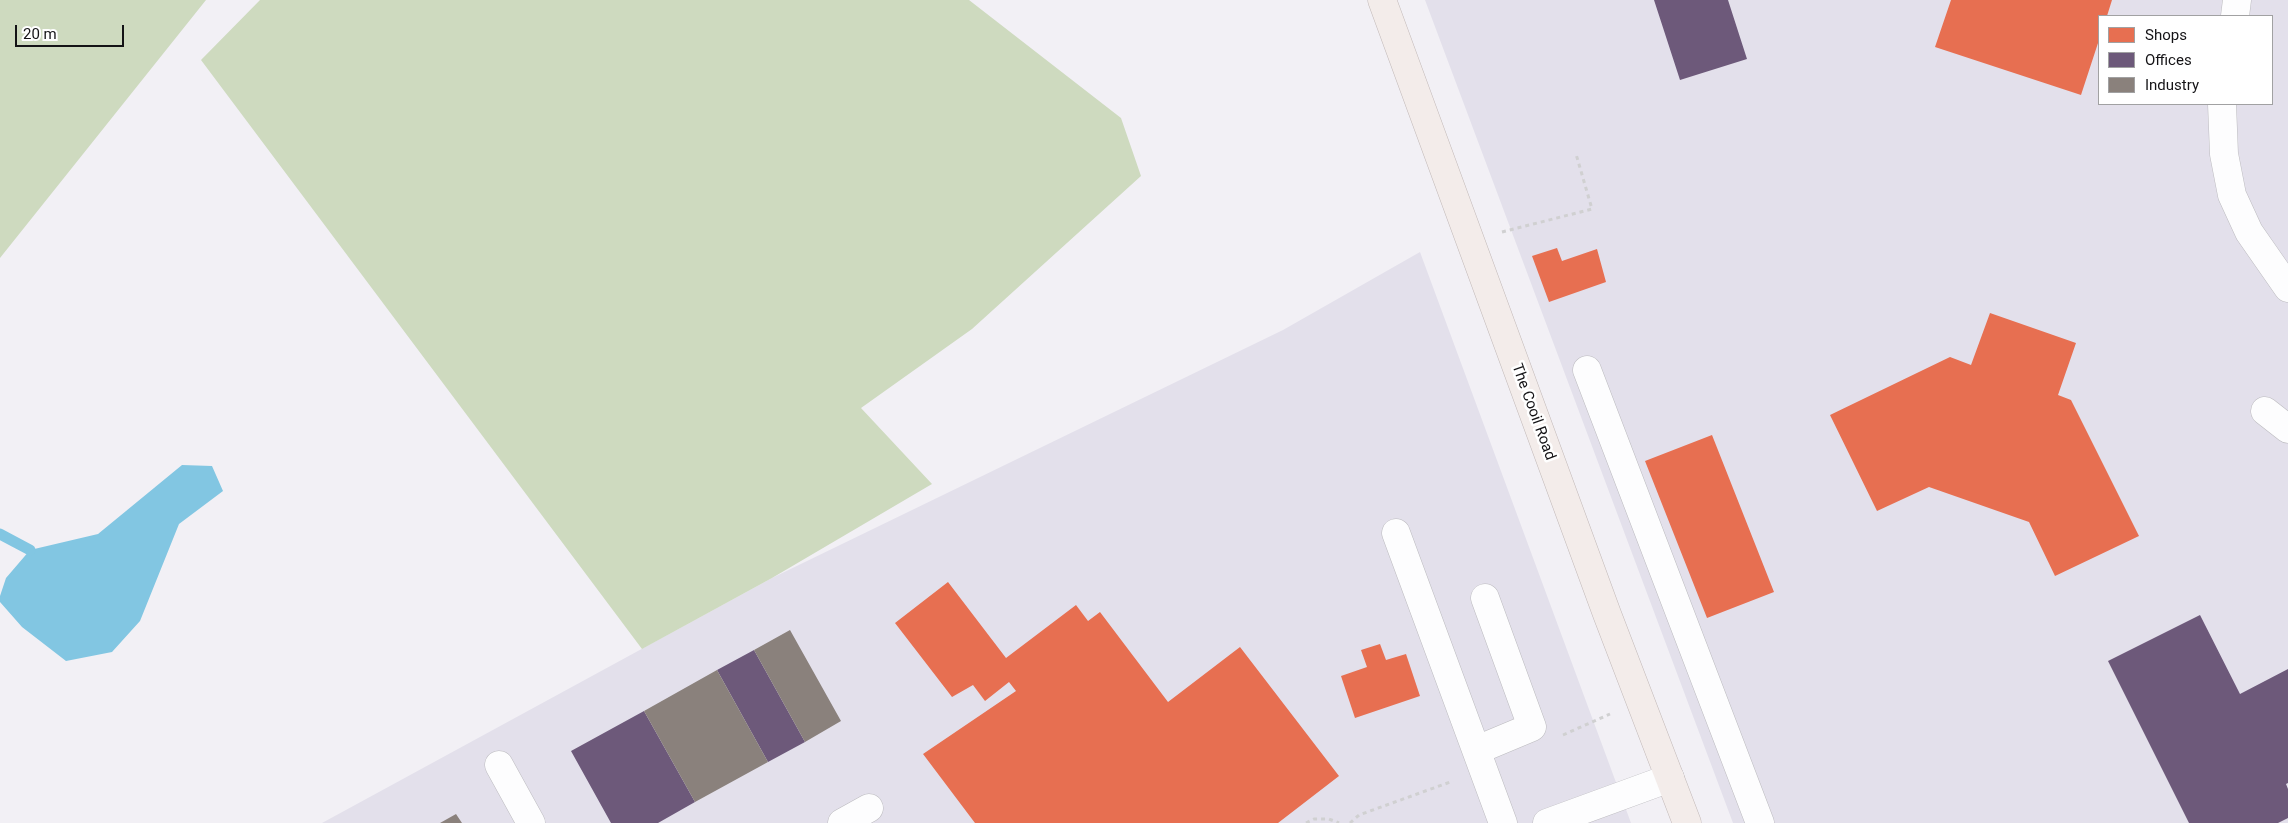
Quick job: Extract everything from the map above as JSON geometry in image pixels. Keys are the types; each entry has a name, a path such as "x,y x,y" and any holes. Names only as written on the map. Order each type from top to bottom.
{"highway":[{"name":"The Cooil Road","path":"1382,0 1603,605 1687,823"}],"street":[{"path":"2235,15 2237,0"},
{"path":"2222,105 2224,154 2232,195 2249,232 2288,288"},
{"path":"1587,370 1760,823"},
{"path":"2265,411 2288,429"},
{"path":"1396,533 1503,823"},
{"path":"1477,750 1532,727 1484,598"},
{"path":"499,765 531,823"},
{"path":"1547,823 1670,778"},
{"path":"842,823 869,808"}],"path":[{"path":"1470,240 1592,209 1576,154"},
{"path":"1306,823 1314,819 1329,819 1339,823"}],"shaded area":[{"path":"1425,0 2288,0 2288,823 1733,823"},
{"path":"1420,252 1631,823 322,823 772,578 1283,330"}],"green space":[{"path":"0,0 206,0 0,258"},
{"path":"260,0 969,0 1121,118 1141,176 972,329 861,408 932,484 772,578 642,649 201,60"}],"water":[{"path":"182,465 212,466 223,491 179,524 140,621 112,652 66,661 22,627 0,602 6,578 30,550 98,534"}],"building: Shops":[{"path":"1951,0 2112,0 2107,15 2098,15 2098,43 2081,95 1935,47"},
{"path":"1557,248 1562,261 1597,249 1606,282 1549,302 1532,256"},
{"path":"1990,313 2076,343 2058,395 2071,400 2139,536 2055,576 2029,522 1929,487 1877,511 1830,415 1950,357 1971,365"},
{"path":"1712,435 1774,592 1707,618 1645,461"},
{"path":"948,582 1006,658 1076,605 1088,621 1100,612 1168,702 1240,647 1339,776 1278,823 975,823 923,754 1016,691 1009,682 985,701 973,685 952,697 895,623"},
{"path":"1380,644 1386,660 1406,654 1420,696 1355,718 1341,676 1367,667 1361,650"}],"building: Offices":[{"path":"1654,0 1728,0 1747,59 1680,80"},
{"path":"2200,615 2240,694 2288,669 2288,783 2286,784 2288,789 2288,818 2278,823 2189,823 2108,661"},
{"path":"754,650 805,742 768,762 717,670"},
{"path":"644,711 695,802 658,823 611,823 571,751"}],"building: Industry":[{"path":"790,630 841,721 805,742 754,650"},
{"path":"717,670 768,762 695,802 644,711"},
{"path":"456,814 462,823 440,823"}],"waterway":[{"path":"0,534 30,550"}]}
